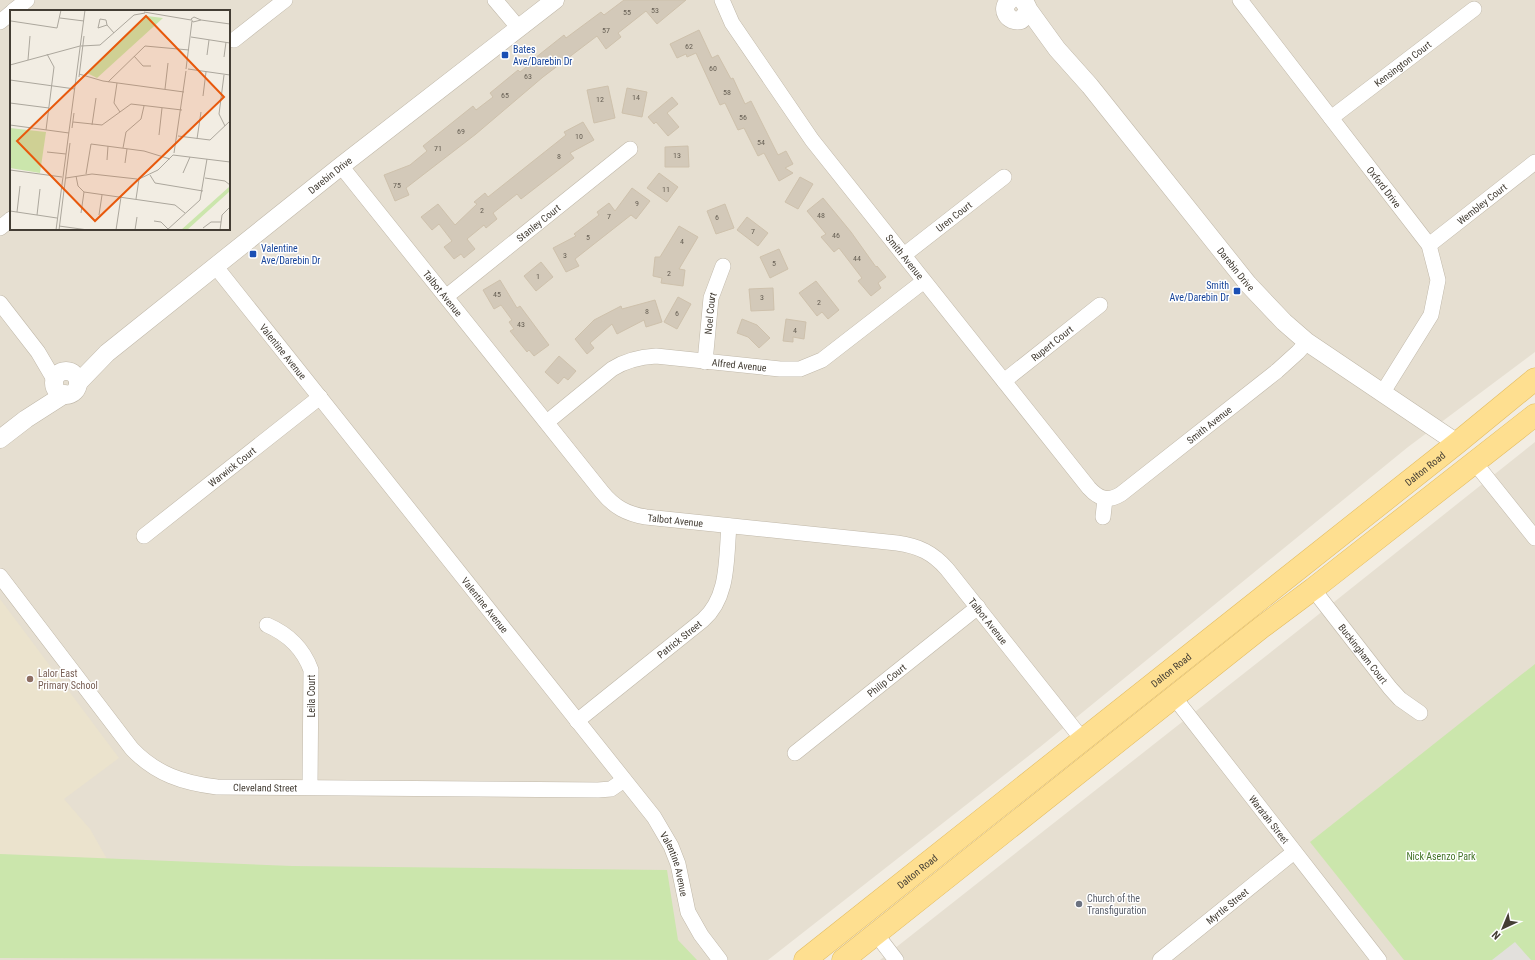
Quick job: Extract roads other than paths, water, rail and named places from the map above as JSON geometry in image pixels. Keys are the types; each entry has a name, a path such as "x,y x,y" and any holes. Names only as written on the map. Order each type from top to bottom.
{"main road":[{"name":"Dalton Road","path":"805,960 1457,443 1535,379"},
{"path":"843,960 1262,627 1475,463 1535,414"},
{"path":"1457,443 1475,463"},
{"name":"Waratah Street","path":"1159,679 1174,697"}],"street":[{"path":"14,10 27,0"},
{"path":"234,40 285,0"},
{"path":"495,0 518,27"},
{"name":"Darebin Drive","path":"0,439 26,418 64,381 107,353 341,166 518,27 555,0"},
{"name":"Smith Avenue","path":"722,0 732,23 812,140 1089,488 1100,498 1105,499 1116,497 1121,494 1277,371 1307,342"},
{"name":"Oxford Drive","path":"1240,0 1429,245 1438,280 1431,315 1383,392"},
{"name":"Darebin Drive","path":"1016,6 1090,86 1248,284 1284,322 1307,342 1457,443"},
{"name":"Kensington Court","path":"1331,118 1474,9"},
{"path":"0,22 10,14"},
{"name":"Stanley Court","path":"446,296 630,149"},
{"name":"Wembley Court","path":"1429,245 1535,162"},
{"name":"Talbot Avenue","path":"341,166 606,497 622,510 646,517 889,542 922,548 939,560 1082,739"},
{"name":"Uren Court","path":"904,255 1004,177"},
{"path":"0,228 10,220"},
{"name":"Noel Court","path":"705,362 711,298 724,266"},
{"name":"Valentine Avenue","path":"216,267 666,833 678,864 688,912 701,935 720,960"},
{"name":"Alfred Avenue","path":"547,422 612,369 630,360 656,356 780,369 800,369 810,366 836,350 924,281"},
{"path":"0,303 38,352 64,381"},
{"name":"Rupert Court","path":"1004,381 1100,305"},
{"name":"Warwick Court","path":"144,536 320,397"},
{"path":"1475,463 1535,538"},
{"path":"1103,517 1105,499"},
{"name":"Patrick Street","path":"577,721 703,620 713,610 722,591 729,526"},
{"name":"Cleveland Street","path":"0,576 118,733 141,759 158,772 178,780 196,785 217,787 598,790 611,789 624,780"},
{"name":"Buckingham Court","path":"1313,589 1390,688 1400,699 1420,713"},
{"name":"Philip Court","path":"795,753 978,608"},
{"name":"Leila Court","path":"267,625 288,636 305,657 311,670 310,787"},
{"name":"Waratah Street","path":"1174,697 1379,960"},
{"name":"Myrtle Street","path":"1160,960 1294,852"},
{"path":"876,934 896,960"}],"place":[{"name":"Bates Ave/Darebin Dr","path":"505,55"},
{"name":"Valentine Ave/Darebin Dr","path":"253,254"},
{"name":"Smith Ave/Darebin Dr","path":"1237,291"},
{"name":"Lalor East Primary School","path":"30,679"},
{"name":"Church of the Transfiguration","path":"1079,904"}],"park label":[{"name":"Nick Asenzo Park","path":"1441,856"}]}
